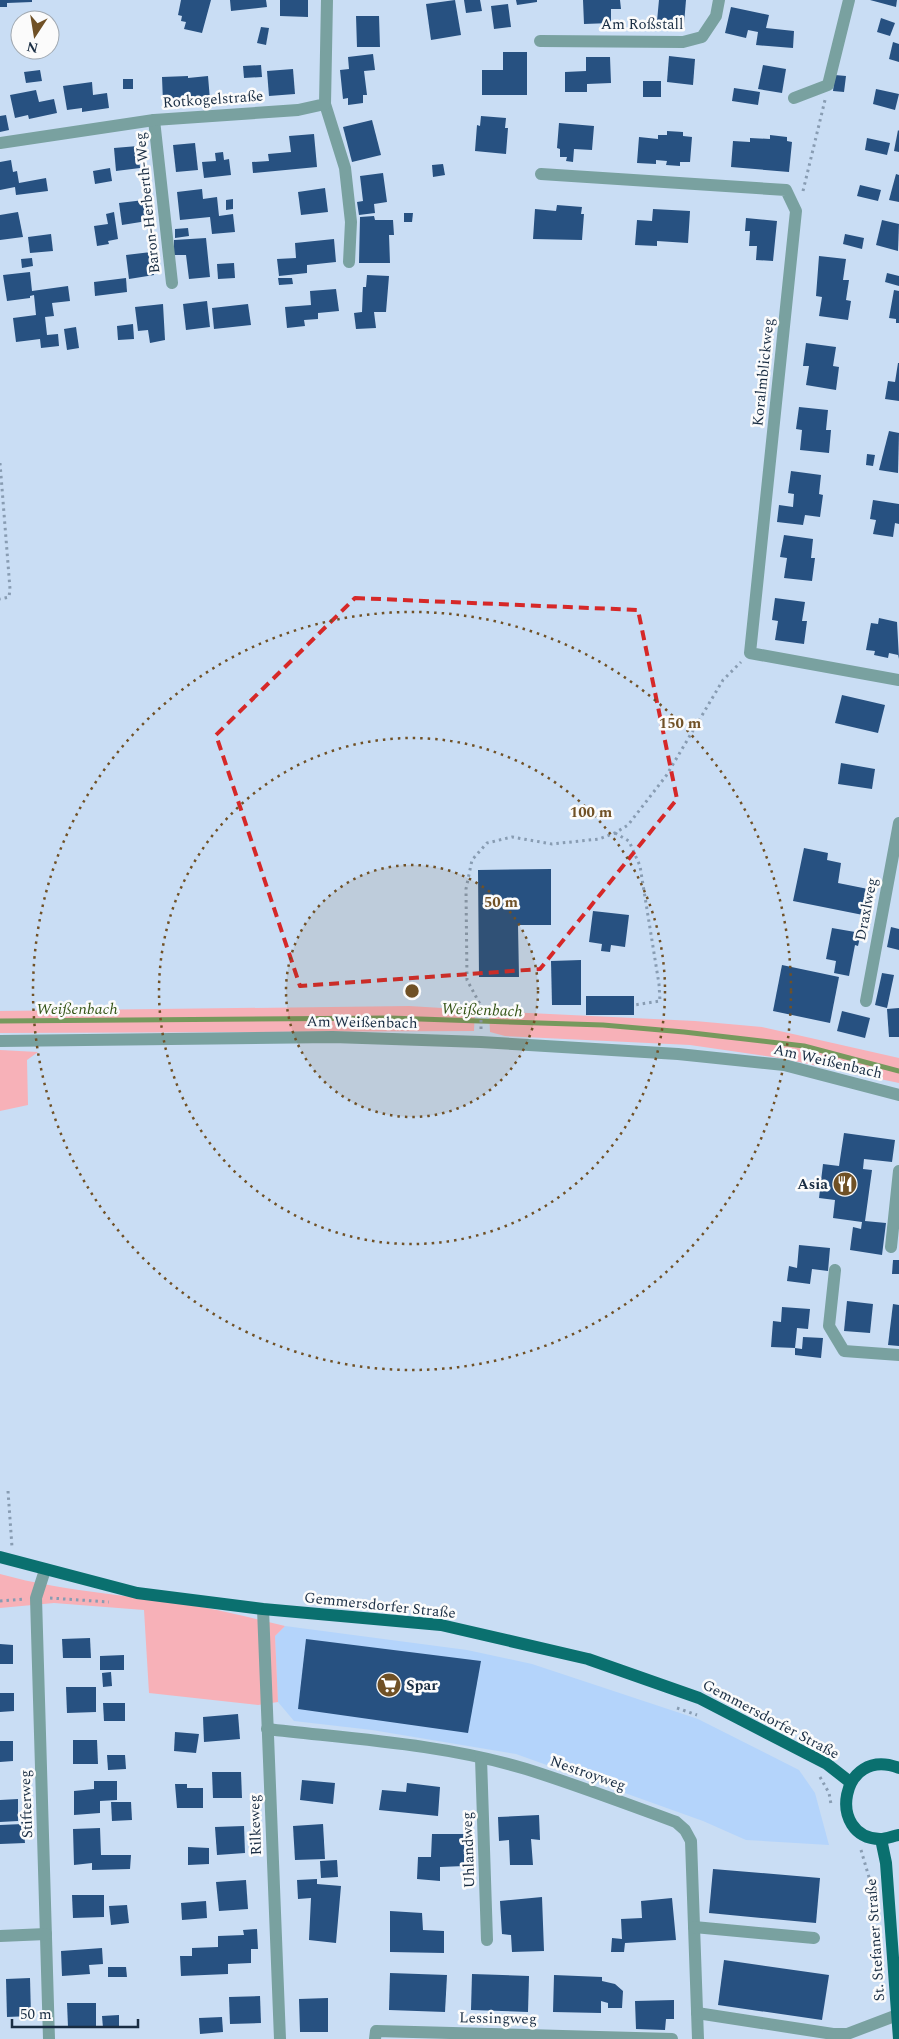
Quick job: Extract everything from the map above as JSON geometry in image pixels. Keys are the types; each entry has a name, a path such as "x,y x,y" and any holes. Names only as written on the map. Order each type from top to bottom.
{"main road":[{"name":"Gemmersdorfer Straße","path":"4,1558 137,1593 264,1609 440,1625 588,1659 699,1698 827,1764 850,1782"},
{"path":"899,1765 875,1765 860,1771 850,1782 845,1795 846,1812 852,1824 870,1837 881,1839 899,1835"},
{"name":"St. Stefaner Straße","path":"881,1839 886,1863 899,2039"}],"street":[{"path":"328,0 325,104 345,168 351,222 348,262"},
{"name":"Am Roßstall","path":"540,41 683,42 702,37 716,16 719,0"},
{"path":"794,98 828,85 848,0"},
{"name":"Rotkogelstraße","path":"0,143 154,120 298,110 325,104"},
{"name":"Baron-Herberth-Weg","path":"154,120 172,283"},
{"path":"541,174 786,190 791,200"},
{"name":"Koralmblickweg","path":"750,653 796,211 791,200"},
{"path":"750,653 899,680"},
{"name":"Draxlweg","path":"866,1001 899,823"},
{"name":"Am Weißenbach","path":"0,1041 333,1037 481,1042 678,1054 784,1065 899,1095"},
{"path":"891,1247 899,1171"},
{"path":"835,1270 829,1326 844,1351 899,1356"},
{"name":"Stifterweg","path":"44,1570 36,1598 49,2039"},
{"name":"Rilkeweg","path":"264,1609 280,2039"},
{"name":"Nestroyweg","path":"267,1728 414,1746 481,1758 525,1769 676,1822 685,1830 691,1841 698,2039"},
{"name":"Uhlandweg","path":"481,1758 487,1940"},
{"path":"694,1927 814,1938"},
{"path":"0,1936 46,1934"},
{"path":"697,2013 833,2034 847,2034 897,2015"},
{"name":"Lessingweg","path":"375,2035 672,2039"}],"path":[{"path":"791,200 803,195 828,85"},
{"path":"0,463 10,588 9,597 0,599"},
{"path":"481,1033 481,1006 467,980 466,889 472,860 487,842 512,837 552,844 599,840 615,833 628,824 666,776 723,680 750,653"},
{"path":"615,833 630,841 640,866 659,984 660,1001 634,1006"},
{"path":"4,1558 12,1546 8,1491"},
{"path":"0,1601 67,1597 116,1603"},
{"path":"670,1705 703,1717"},
{"path":"813,1771 819,1776 829,1793 833,1809"},
{"path":"859,1845 867,1865 873,1892"}],"highlighted area":[{"path":"355,598 638,610 677,799 540,969 300,986 216,735"}],"shaded area":[{"path":"409,1006 475,1010 474,1031 0,1033 0,1011"},
{"path":"489,1011 695,1021 762,1027 899,1058 899,1083 780,1058 690,1045 505,1036 490,1032"},
{"path":"0,1050 38,1052 27,1060 28,1105 0,1111"},
{"path":"0,1574 51,1586 207,1608 285,1626 275,1636 278,1702 258,1705 149,1693 144,1610 54,1603 0,1608"},
{"path":"285,1626 467,1650 532,1664 698,1719 799,1770 815,1793 829,1845 746,1840 703,1821 516,1754 372,1730 294,1721 278,1702 275,1636"}],"building":[{"path":"0,0 32,0 32,2 7,3 7,7 0,7"},
{"path":"181,0 211,0 202,33 184,29 186,22 181,21 182,16 178,15"},
{"path":"230,0 266,0 267,7 231,11"},
{"path":"280,0 308,0 308,17 280,16"},
{"path":"455,0 461,35 431,40 426,4"},
{"path":"464,0 480,0 482,11 466,13"},
{"path":"516,0 537,0 537,2 517,5"},
{"path":"583,0 620,0 621,9 611,9 611,23 584,24"},
{"path":"659,0 686,0 684,24 657,21"},
{"path":"870,0 897,0 896,7"},
{"path":"508,4 511,27 494,29 491,6"},
{"path":"731,7 769,15 766,28 794,31 793,48 756,45 758,32 748,30 746,38 725,33"},
{"path":"356,16 379,16 380,47 357,47"},
{"path":"881,18 895,23 890,36 877,32"},
{"path":"261,27 269,28 266,45 257,43"},
{"path":"893,42 899,44 899,62 889,59"},
{"path":"503,52 527,52 527,95 482,95 482,70 503,70"},
{"path":"373,54 375,70 364,71 367,95 363,95 363,103 348,105 348,98 343,99 340,70 349,69 348,57"},
{"path":"669,56 695,59 693,85 667,82"},
{"path":"586,57 610,57 611,83 587,84 587,92 565,92 565,72 586,71"},
{"path":"261,65 262,77 244,78 243,66"},
{"path":"763,65 786,69 782,93 758,89"},
{"path":"293,69 295,94 269,96 267,71"},
{"path":"40,70 42,81 26,83 24,72"},
{"path":"835,75 846,76 844,92 833,91"},
{"path":"188,76 188,78 208,76 210,100 163,102 162,77"},
{"path":"123,79 133,79 133,89 123,89"},
{"path":"643,81 661,81 661,97 643,97"},
{"path":"92,82 93,95 107,93 109,108 82,112 82,108 67,110 63,86"},
{"path":"734,88 760,92 758,105 732,101"},
{"path":"876,89 899,94 895,110 873,104"},
{"path":"36,90 39,102 54,99 57,113 29,119 28,115 15,118 10,95"},
{"path":"6,115 9,130 0,132 0,116"},
{"path":"481,116 506,118 505,128 508,128 506,154 475,151 477,125 480,126"},
{"path":"372,120 381,155 352,162 343,127"},
{"path":"559,123 594,126 592,150 574,149 573,162 566,161 567,157 560,157 560,149 557,148"},
{"path":"667,131 683,132 683,136 692,137 690,162 680,162 680,166 666,165 667,161 656,160 656,164 637,163 639,137 658,139 658,135 667,135"},
{"path":"899,131 899,152 894,151"},
{"path":"314,134 317,167 253,173 252,162 269,161 268,154 291,152 289,136"},
{"path":"770,135 787,137 787,141 792,142 789,172 731,167 733,141 750,142 750,138 770,139"},
{"path":"867,138 890,143 887,155 865,150"},
{"path":"195,143 198,170 176,172 173,145"},
{"path":"138,146 140,168 116,171 114,148"},
{"path":"223,152 224,160 229,159 231,175 204,178 202,162 216,161 215,153"},
{"path":"11,160 13,172 17,171 19,183 46,178 48,191 16,195 15,187 0,190 0,162"},
{"path":"443,164 445,175 433,177 432,165"},
{"path":"110,168 112,181 95,184 93,171"},
{"path":"383,173 387,202 374,204 375,213 359,215 357,202 363,201 360,176"},
{"path":"896,174 899,175 899,202 889,200"},
{"path":"860,185 881,190 878,201 857,196"},
{"path":"325,188 328,212 301,215 298,192"},
{"path":"202,189 203,199 217,197 219,216 233,214 235,232 212,234 210,217 180,220 177,192"},
{"path":"233,199 233,209 226,210 226,200"},
{"path":"144,200 147,221 122,225 119,203"},
{"path":"557,205 582,207 581,214 584,214 582,240 533,239 535,209 556,211"},
{"path":"653,209 690,211 688,243 657,241 657,246 635,245 637,220 652,221"},
{"path":"18,212 23,237 0,240 0,215"},
{"path":"114,212 118,239 108,241 109,244 97,246 94,226 108,224 106,214"},
{"path":"404,213 413,213 412,222 404,222"},
{"path":"374,216 375,220 393,220 394,235 389,235 390,263 359,263 360,217"},
{"path":"746,218 777,221 773,261 756,260 757,246 749,246 750,231 745,231"},
{"path":"882,220 899,224 898,251 876,245"},
{"path":"188,228 189,236 175,238 175,229"},
{"path":"51,234 53,251 30,253 28,237"},
{"path":"845,234 864,238 862,249 843,244"},
{"path":"206,238 210,277 189,279 186,255 174,255 174,240"},
{"path":"334,239 336,262 307,265 307,273 279,276 277,259 296,258 295,243"},
{"path":"151,252 154,275 129,279 126,255"},
{"path":"819,256 846,259 843,280 849,280 846,300 851,301 848,320 819,316 822,297 816,296"},
{"path":"32,258 33,266 22,268 21,259"},
{"path":"234,263 235,278 218,279 217,264"},
{"path":"30,272 32,291 68,286 70,301 52,303 54,316 45,317 47,335 58,334 59,346 41,348 40,339 16,342 13,318 36,315 34,295 30,296 30,298 7,301 3,275"},
{"path":"887,273 899,276 899,286 885,282"},
{"path":"367,275 389,276 386,312 374,312 376,328 356,329 354,313 362,312 363,287 366,287"},
{"path":"126,278 127,292 95,296 94,282"},
{"path":"278,278 292,278 293,284 279,285"},
{"path":"336,289 339,311 318,313 318,319 304,320 305,326 287,328 285,307 311,305 310,291"},
{"path":"894,290 899,291 899,323 896,323 896,319 889,318"},
{"path":"207,301 210,327 186,330 183,304"},
{"path":"163,304 165,340 150,343 148,330 138,331 135,307"},
{"path":"248,304 251,325 214,329 212,308"},
{"path":"133,324 134,339 118,340 117,326"},
{"path":"76,327 79,348 67,350 64,329"},
{"path":"806,343 836,347 833,366 839,367 836,390 806,385 809,366 803,366"},
{"path":"898,363 899,401 885,399 888,381 895,382"},
{"path":"799,407 828,410 826,430 831,430 829,453 800,450 802,430 796,429"},
{"path":"889,431 899,433 898,473 879,470"},
{"path":"867,454 875,455 873,466 866,465"},
{"path":"791,471 821,475 819,494 823,495 820,517 805,515 803,525 777,522 779,505 793,507 794,494 788,493"},
{"path":"873,500 899,504 899,524 895,523 893,537 873,534 876,520 870,519"},
{"path":"784,535 813,539 811,558 815,558 812,581 784,578 787,558 780,557"},
{"path":"775,598 805,602 802,621 807,621 804,644 775,640 778,621 772,620"},
{"path":"879,618 897,622 899,659 898,655 889,653 888,658 874,655 875,651 866,650 871,623 878,624"},
{"path":"842,695 885,705 878,733 835,723"},
{"path":"841,763 875,769 872,789 838,784"},
{"path":"804,848 828,853 827,860 841,863 838,883 873,890 868,916 793,901"},
{"path":"551,869 551,925 518,925 519,977 479,977 478,870"},
{"path":"593,911 629,915 625,947 611,945 610,952 601,951 602,944 589,942"},
{"path":"891,927 899,929 899,950 887,947"},
{"path":"832,928 861,933 858,946 855,945 849,976 834,973 836,961 826,959"},
{"path":"581,960 581,1005 552,1005 551,961"},
{"path":"782,965 839,977 830,1023 773,1011"},
{"path":"882,973 894,975 887,1008 875,1005"},
{"path":"586,996 634,996 634,1015 586,1015"},
{"path":"899,1008 899,1037 889,1037 887,1009"},
{"path":"842,1011 870,1018 865,1038 837,1031"},
{"name":"Asia","path":"844,1133 895,1140 892,1162 864,1159 863,1169 872,1170 865,1221 886,1223 882,1255 850,1250 853,1227 861,1229 862,1222 833,1218 835,1200 819,1198 823,1164 839,1166"},
{"path":"799,1245 830,1248 828,1271 812,1269 810,1284 787,1281 789,1266 797,1268"},
{"path":"893,1260 899,1260 899,1274 892,1274"},
{"path":"847,1301 873,1304 870,1333 844,1331"},
{"path":"893,1304 899,1305 899,1346 888,1345"},
{"path":"782,1307 810,1309 808,1329 797,1328 795,1348 771,1347 773,1321 781,1322"},
{"path":"803,1337 823,1338 821,1358 795,1355 795,1348 802,1349"},
{"path":"90,1638 91,1658 63,1658 62,1639"},
{"name":"Spar","path":"306,1639 481,1661 468,1733 298,1709"},
{"path":"0,1644 13,1645 13,1664 0,1664"},
{"path":"124,1655 124,1670 100,1670 100,1656"},
{"path":"111,1672 112,1686 103,1687 102,1673"},
{"path":"66,1687 96,1687 96,1712 67,1713"},
{"path":"0,1693 14,1693 14,1711 0,1712"},
{"path":"103,1703 125,1703 125,1721 104,1721"},
{"path":"238,1714 240,1739 204,1742 203,1717"},
{"path":"175,1732 199,1734 196,1753 174,1751"},
{"path":"73,1740 97,1740 98,1764 73,1764"},
{"path":"0,1741 13,1741 13,1761 0,1762"},
{"path":"107,1755 125,1755 126,1769 108,1770"},
{"path":"212,1772 241,1772 242,1798 213,1798"},
{"path":"302,1780 335,1783 333,1804 300,1800"},
{"path":"94,1781 117,1781 117,1800 100,1801 100,1813 74,1815 74,1791 94,1789"},
{"path":"407,1783 440,1787 438,1816 379,1810 382,1790 406,1792"},
{"path":"175,1784 187,1784 187,1788 203,1788 203,1808 177,1808"},
{"path":"18,1799 18,1821 0,1822 0,1800"},
{"path":"111,1802 131,1802 132,1820 112,1821"},
{"path":"539,1815 540,1840 531,1839 533,1865 510,1865 509,1840 499,1841 498,1817"},
{"path":"23,1824 25,1843 0,1844 0,1825"},
{"path":"323,1824 325,1859 295,1860 293,1826"},
{"path":"244,1826 245,1853 217,1855 215,1827"},
{"path":"100,1828 101,1855 131,1855 130,1869 92,1870 92,1863 74,1865 73,1829"},
{"path":"432,1834 464,1834 464,1866 440,1867 440,1881 417,1879 418,1857 431,1857"},
{"path":"188,1847 209,1848 209,1864 188,1865"},
{"path":"337,1860 338,1877 321,1878 320,1861"},
{"path":"713,1869 820,1878 816,1923 709,1913"},
{"path":"317,1879 317,1884 341,1886 336,1943 309,1940 311,1898 298,1899 297,1880"},
{"path":"246,1880 248,1909 219,1911 216,1882"},
{"path":"72,1895 104,1895 104,1917 73,1918"},
{"path":"542,1897 544,1951 512,1952 511,1935 502,1934 500,1901"},
{"path":"672,1898 676,1940 625,1943 624,1952 611,1952 612,1938 622,1939 621,1919 642,1918 641,1901"},
{"path":"206,1901 207,1918 182,1920 181,1903"},
{"path":"127,1905 129,1923 111,1925 109,1906"},
{"path":"390,1911 422,1913 423,1930 444,1931 444,1953 390,1952"},
{"path":"257,1929 258,1949 251,1949 251,1963 228,1964 228,1974 181,1976 180,1956 192,1956 192,1948 218,1947 218,1936 244,1935 243,1930"},
{"path":"102,1948 103,1964 89,1965 90,1974 62,1976 61,1951"},
{"path":"724,1960 829,1975 822,2020 718,2005"},
{"path":"108,1967 126,1967 127,1977 108,1977"},
{"path":"390,1973 447,1975 445,2012 389,2010"},
{"path":"472,1974 529,1976 528,2012 471,2010"},
{"path":"554,1975 602,1977 602,1981 615,1984 623,1991 622,2008 608,2008 608,2003 601,2001 601,2013 553,2012"},
{"path":"30,1978 31,2016 7,2017 6,1979"},
{"path":"260,1996 261,2023 230,2024 229,1997"},
{"path":"328,1998 328,2032 300,2032 299,1999"},
{"path":"674,2000 674,2019 666,2019 665,2030 636,2029 635,2001"},
{"path":"67,2003 96,2003 96,2027 68,2027"},
{"path":"119,2015 119,2026 103,2028 102,2016"},
{"path":"222,2017 223,2032 200,2034 199,2018"}],"waterway":[{"name":"Weißenbach","path":"0,1021 389,1018 603,1025 804,1046 899,1071"}],"place":[{"name":"Asia","path":"845,1184"},
{"name":"Spar","path":"389,1685"}]}
